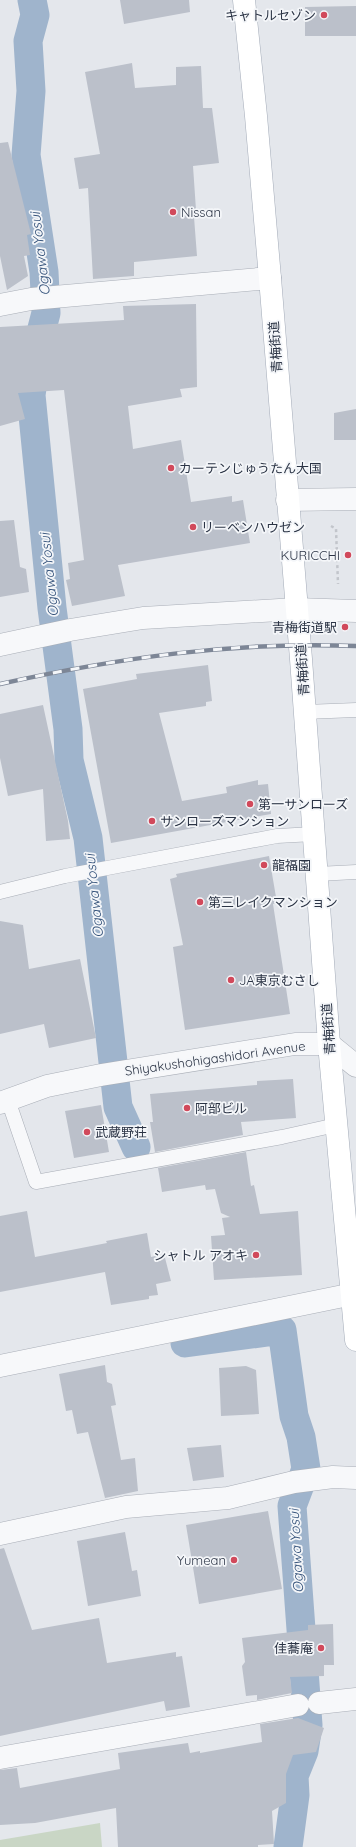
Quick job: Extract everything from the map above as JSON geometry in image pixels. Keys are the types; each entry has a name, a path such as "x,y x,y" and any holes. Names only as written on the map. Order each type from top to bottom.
{"main road":[{"name":"青梅街道","path":"244,0 270,278 305,712 329,1044 356,1340"}],"street":[{"path":"0,305 31,299 59,296 270,278"},
{"path":"287,500 356,499"},
{"path":"0,645 70,630 143,618 172,615 296,610 347,610"},
{"name":"Shiyakushohigashidori Avenue","path":"4,1101 47,1086 133,1069 295,1044 329,1044"},
{"path":"329,1044 356,1066"},
{"path":"0,1366 353,1294"},
{"path":"0,1534 126,1507 228,1498 302,1481 333,1477 356,1478"},
{"path":"0,1758 308,1704 356,1699"}],"lane":[{"path":"305,712 356,710"},
{"path":"0,892 65,876 276,836 314,834"},
{"path":"317,874 356,872"},
{"path":"4,1101 36,1182 282,1137 336,1125"}],"path":[{"path":"330,525 336,529 347,610"}],"green space":[{"path":"100,1823 102,1847 0,1847 0,1840"}],"building":[{"path":"120,0 189,0 190,12 124,24"},
{"name":"キャトルセゾン","path":"356,6 356,36 305,36 305,7"},
{"path":"132,63 135,88 176,85 176,67 201,66 203,108 212,108 219,163 193,166 196,210 194,217 197,256 134,262 134,276 93,279 88,188 79,189 74,158 100,154 85,72"},
{"path":"8,142 31,234 27,235 30,255 24,256 28,276 7,290 0,256 0,143"},
{"path":"196,304 197,387 180,389 182,397 128,406 133,449 181,440 191,502 232,496 232,502 243,500 250,543 118,565 125,596 72,606 66,580 70,579 68,563 84,560 64,390 18,393 25,419 0,426 0,327 124,320 123,306"},
{"path":"356,409 356,440 334,440 334,413"},
{"path":"14,520 20,567 26,569 29,592 0,597 0,521"},
{"path":"208,665 212,701 206,702 206,706 159,713 182,801 227,793 226,787 258,780 258,785 268,784 271,814 111,843 83,689 137,679 136,674"},
{"path":"43,705 68,821 70,839 46,841 43,789 8,796 0,758 0,714"},
{"path":"269,856 277,903 273,904 290,1014 185,1030 173,947 183,945 170,879 177,877 176,874"},
{"path":"0,921 23,925 29,969 80,959 96,1038 49,1048 44,1024 0,1034"},
{"path":"293,1079 296,1118 241,1122 243,1135 155,1152 150,1122 153,1122 150,1094 257,1085 257,1081"},
{"name":"武蔵野荘","path":"101,1105 109,1152 74,1158 65,1111"},
{"path":"246,1152 251,1186 254,1185 260,1214 298,1211 302,1275 214,1280 211,1236 225,1235 222,1218 230,1217 221,1213 215,1189 206,1190 205,1185 162,1192 158,1168"},
{"path":"27,1211 35,1257 107,1243 106,1241 147,1233 151,1257 164,1254 171,1281 156,1284 158,1295 149,1296 149,1299 111,1305 105,1272 0,1292 0,1216"},
{"path":"105,1365 107,1382 112,1384 116,1405 111,1406 121,1460 135,1458 138,1491 105,1498 88,1432 77,1434 72,1410 66,1411 59,1374"},
{"path":"246,1366 256,1370 259,1414 221,1416 219,1368"},
{"path":"221,1445 224,1477 193,1481 187,1448"},
{"path":"268,1511 282,1589 199,1604 186,1525"},
{"path":"125,1532 132,1571 137,1570 141,1596 88,1606 77,1541"},
{"path":"4,1548 32,1630 99,1618 107,1663 176,1652 176,1657 182,1656 190,1707 166,1711 164,1701 0,1736 0,1549"},
{"path":"333,1624 334,1665 324,1665 324,1676 290,1677 292,1693 257,1700 257,1695 246,1696 242,1666 245,1662 242,1638 308,1630 308,1625"},
{"path":"298,1718 324,1728 316,1752 293,1755 286,1774 286,1803 272,1811 274,1844 258,1845 258,1847 118,1847 116,1808 35,1823 0,1825 0,1770 17,1768 20,1788 120,1769 118,1753 188,1743 190,1753 200,1751 200,1753 262,1742 260,1724"}],"waterway":[{"name":"Ogawa Yosui","path":"32,0 35,15 28,41 31,91 26,155 44,272 46,313 39,340 31,395 52,608 68,729 69,760 88,838 118,1107 136,1147"},
{"name":"Ogawa Yosui","path":"185,1343 282,1330 294,1416 301,1437 306,1469 292,1506 308,1725 304,1751 294,1776 295,1795 288,1847"}],"railway":[{"path":"0,684 88,666 177,653 266,646 356,646"}],"place":[{"name":"キャトルセゾン","path":"324,15"},
{"name":"Nissan","path":"173,212"},
{"name":"カーテンじゅうたん大国","path":"171,468"},
{"name":"リーベンハウゼン","path":"193,527"},
{"name":"KURICCHI","path":"348,555"},
{"name":"青梅街道駅","path":"345,627"},
{"name":"第一サンローズ","path":"250,804"},
{"name":"サンローズマンション","path":"152,821"},
{"name":"龍福園","path":"264,865"},
{"name":"第三レイクマンション","path":"200,902"},
{"name":"JA東京むさし","path":"231,980"},
{"name":"阿部ビル","path":"187,1108"},
{"name":"武蔵野荘","path":"87,1132"},
{"name":"シャトル アオキ","path":"256,1255"},
{"name":"Yumean","path":"234,1560"},
{"name":"佳蕎庵","path":"321,1648"}]}
